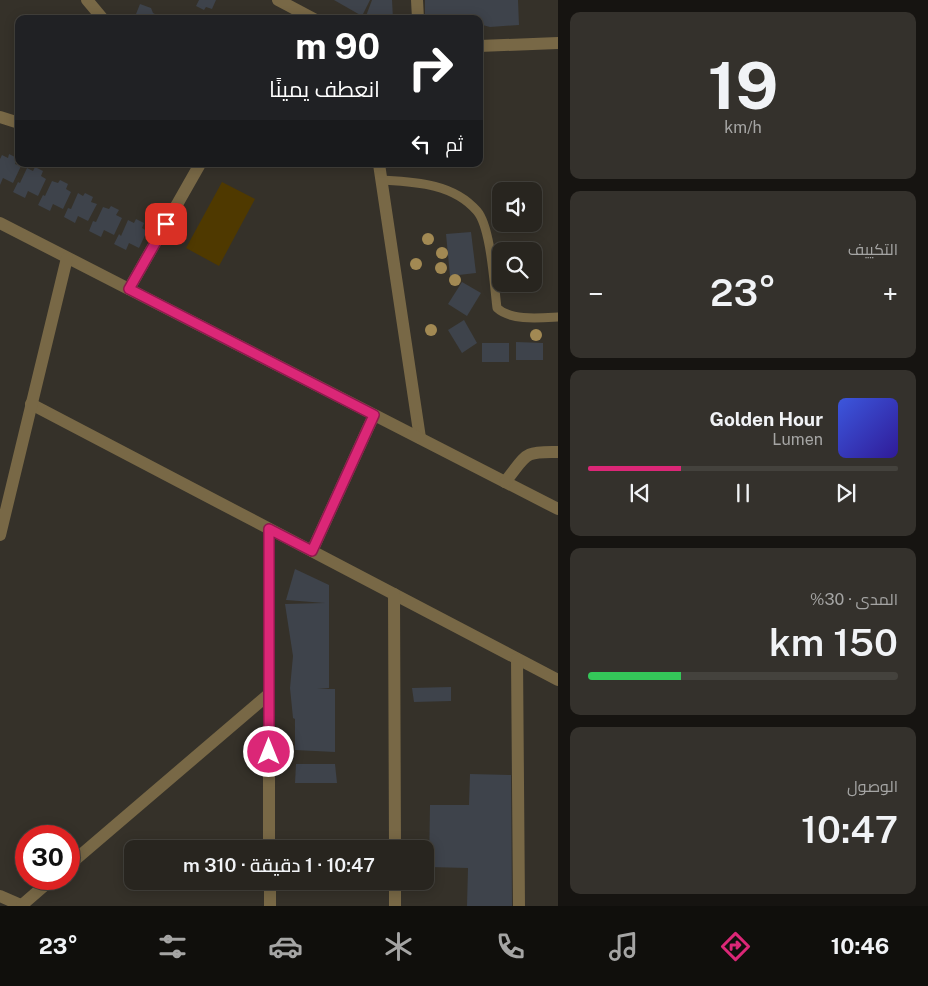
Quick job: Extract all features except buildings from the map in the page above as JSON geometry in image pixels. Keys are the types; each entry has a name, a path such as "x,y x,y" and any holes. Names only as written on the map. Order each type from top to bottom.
{"street":[{"path":"87,0 100,15"},
{"path":"278,0 306,15"},
{"path":"417,0 418,15"},
{"path":"483,46 558,43"},
{"path":"0,117 15,122"},
{"path":"129,289 198,167"},
{"path":"379,167 420,438"},
{"path":"0,223 558,509"},
{"path":"0,535 66,258"},
{"path":"31,404 558,680"},
{"path":"312,551 374,415"},
{"path":"505,482 526,456 534,452 558,452"},
{"path":"269,529 270,840"},
{"path":"394,594 395,840"},
{"path":"517,659 519,906"},
{"path":"80,856 269,694"},
{"path":"0,896 22,906 40,890"},
{"path":"270,890 270,906"},
{"path":"395,890 395,906"}],"lane":[{"path":"381,180 410,181 436,186 458,195 478,212 487,235 497,308 504,314 516,316 558,317"}],"shaded area":[{"path":"222,182 255,199 219,266 186,248"}],"route":[{"path":"166,224 129,289 374,415 312,551 269,529 269,752"}]}
